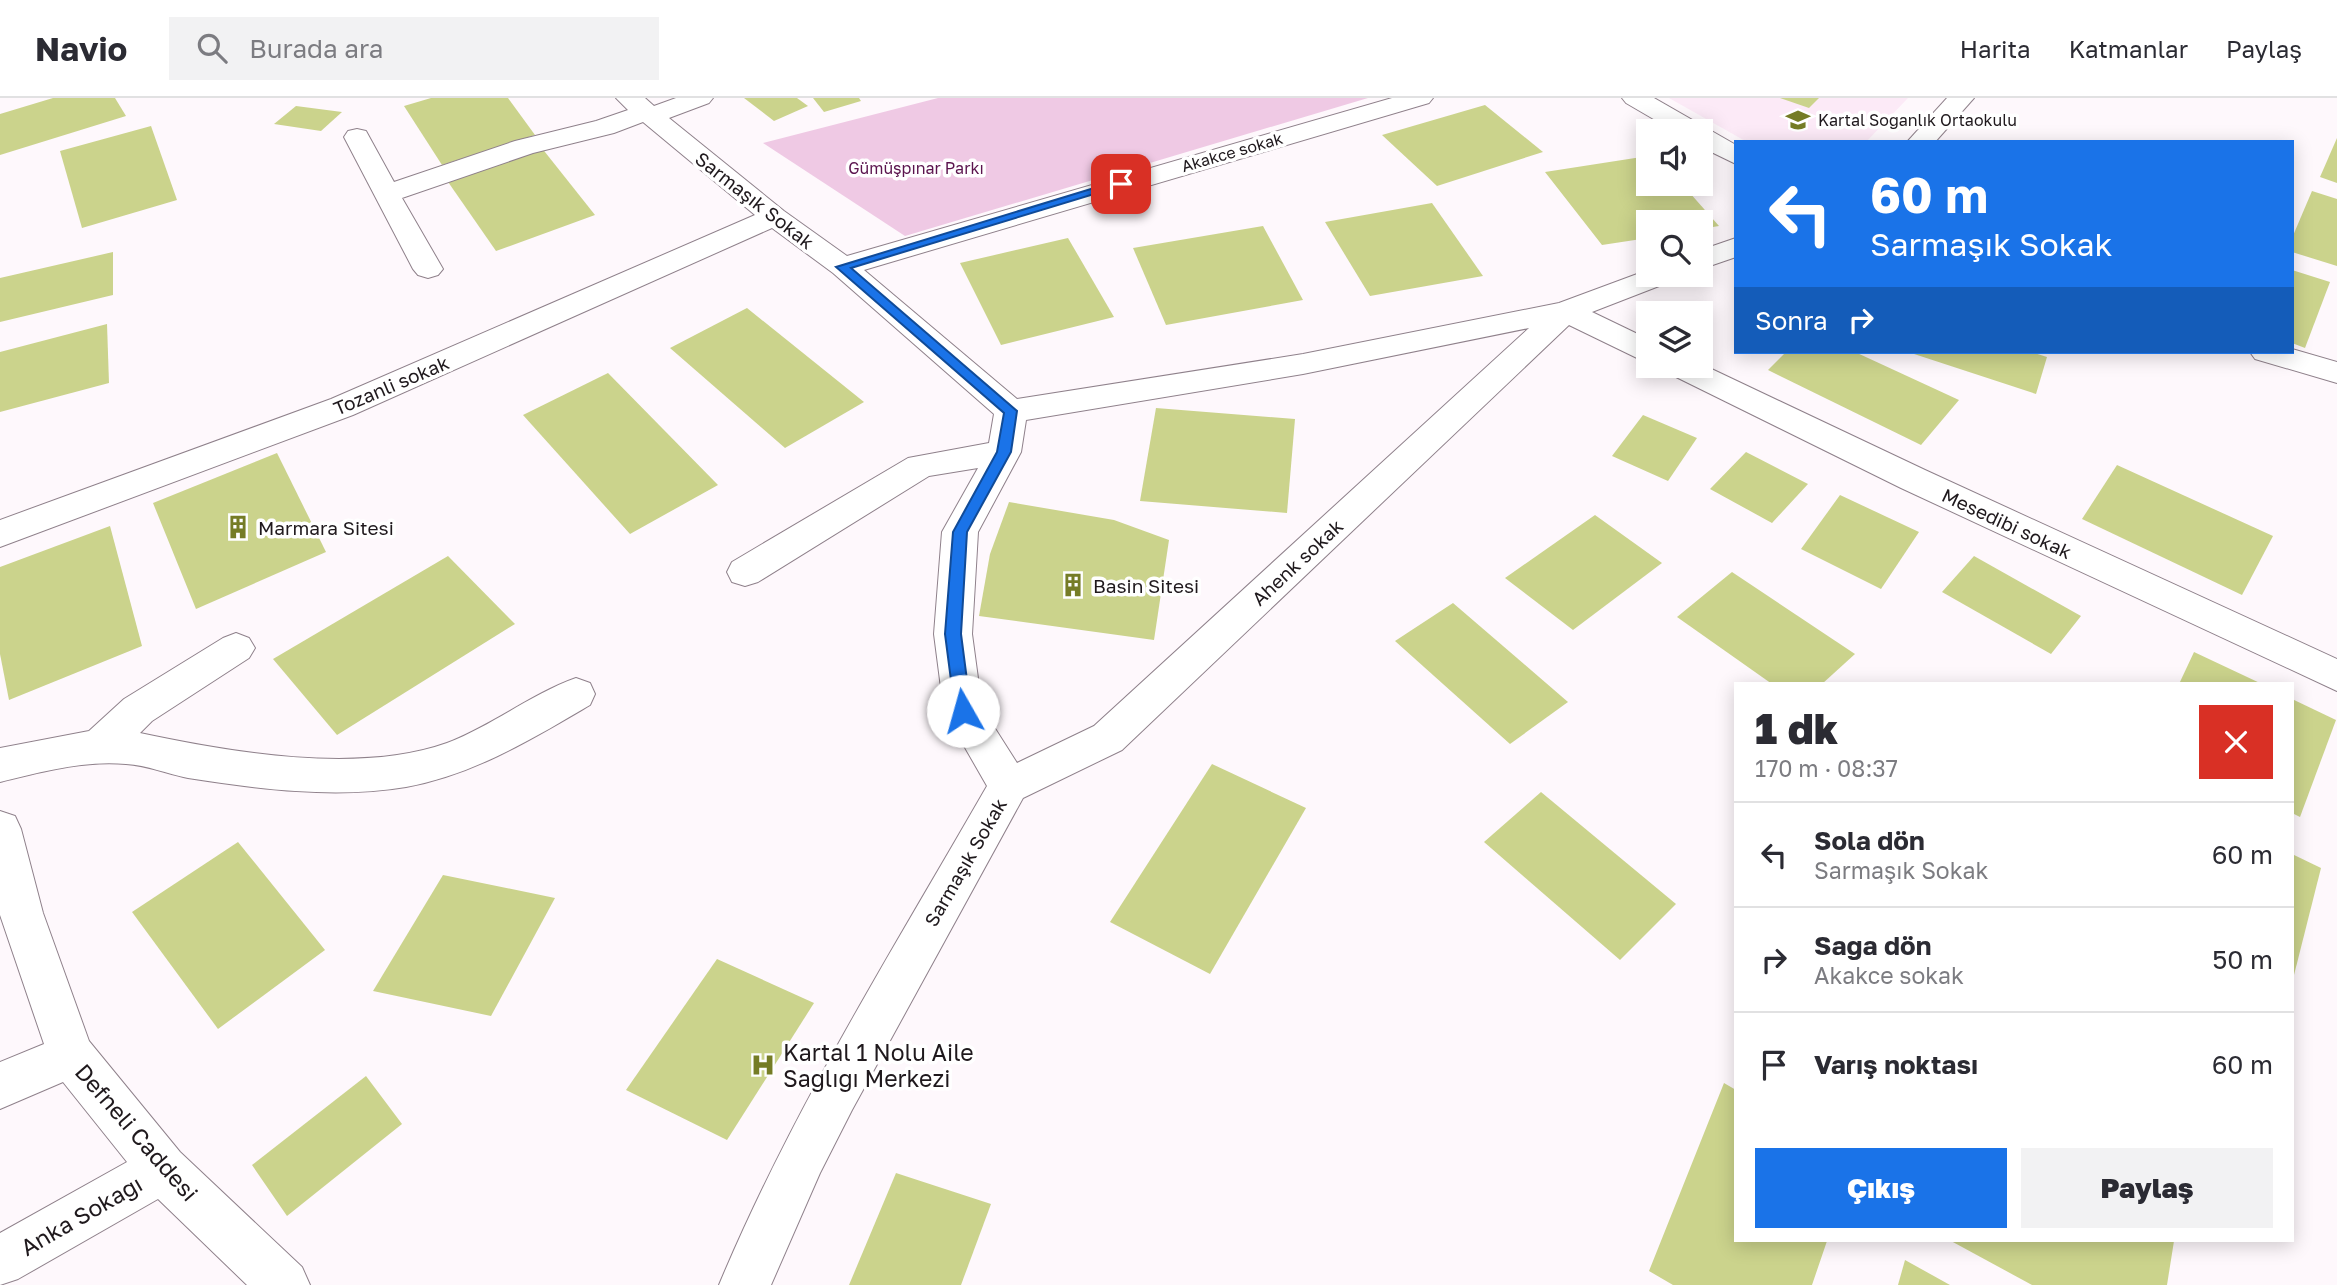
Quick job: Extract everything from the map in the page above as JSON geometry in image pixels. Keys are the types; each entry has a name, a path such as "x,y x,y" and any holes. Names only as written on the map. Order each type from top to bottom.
{"street":[{"path":"386,194 524,147 605,127 641,109 700,98"},
{"name":"Akakce sokak","path":"842,267 1420,98"},
{"path":"1635,98 1672,119"},
{"path":"1922,140 1961,98"},
{"name":"Sarmaşık Sokak","path":"641,109 774,217 842,267 1011,411 1004,452 960,532 953,634 963,711 1009,786 840,1082 745,1285"},
{"path":"357,137 428,269"},
{"path":"1713,143 1734,155"},
{"name":"Tozanli sokak","path":"0,534 342,407 774,217"},
{"path":"1713,256 1734,248"},
{"path":"1011,411 1303,364 1566,311 1636,285"},
{"path":"1566,311 1636,345"},
{"name":"Ahenk sokak","path":"1009,786 1108,738 1566,311"},
{"path":"2273,354 2337,373"},
{"name":"Mesedibi sokak","path":"1704,378 1913,480 2337,676"},
{"path":"745,572 920,466 1004,452"},
{"path":"97,748 138,710 236,648"},
{"path":"0,765 71,749 126,747 187,761 287,772 373,774 433,764 515,729 576,694"},
{"name":"Defneli Caddesi","path":"3,853 71,1055 163,1169 284,1285"},
{"path":"0,1086 71,1055"},
{"name":"Anka Sokağı","path":"0,1261 163,1169"}],"shaded area":[{"name":"Kartal Soğanlık Ortaokulu","path":"1669,98 1908,98 1868,140 1743,140 1713,123 1713,119 1706,119"}],"green space":[{"name":"Gümüşpınar Parkı","path":"938,98 1368,98 905,236 763,143"}],"building":[{"path":"53,98 115,98 126,116 0,155 0,114"},
{"path":"431,98 508,98 535,135 442,165 404,106"},
{"path":"744,98 797,98 808,106 774,121"},
{"path":"813,98 859,98 861,101 824,112"},
{"path":"1780,98 1819,98 1809,108"},
{"path":"1485,105 1543,152 1437,186 1382,135"},
{"path":"296,106 342,112 321,131 274,124"},
{"path":"151,126 177,200 82,228 60,151"},
{"path":"2337,138 2337,183 2320,177"},
{"path":"541,147 595,215 496,251 446,179"},
{"path":"1636,158 1636,196 1693,196 1705,210 1636,210 1636,240 1602,245 1545,172"},
{"path":"2312,191 2337,199 2337,266 2294,253 2294,233"},
{"path":"1432,203 1483,276 1370,296 1325,222"},
{"path":"1263,226 1303,300 1166,325 1133,248"},
{"path":"1068,238 1114,317 1001,345 960,263"},
{"path":"113,252 113,295 0,322 0,278"},
{"path":"2294,271 2330,282 2305,348 2294,344"},
{"path":"747,308 864,402 785,448 670,348"},
{"path":"107,324 109,383 0,412 0,352"},
{"path":"1784,354 1859,354 1959,400 1921,445 1768,370"},
{"path":"1914,354 2037,354 2047,357 2036,394"},
{"path":"608,373 718,485 630,534 523,415"},
{"path":"1156,408 1295,419 1287,513 1140,501"},
{"path":"1643,415 1697,438 1668,481 1612,456"},
{"path":"1746,452 1808,484 1772,523 1710,489"},
{"name":"Marmara Sitesi","path":"277,453 326,552 196,609 153,503"},
{"path":"2117,465 2273,536 2242,595 2082,519"},
{"path":"1840,495 1919,532 1881,589 1801,549"},
{"name":"Basin Sitesi","path":"1009,502 1114,520 1169,540 1154,640 979,616 990,554"},
{"path":"1595,515 1662,563 1573,630 1505,578"},
{"path":"110,526 142,646 9,700 0,654 0,567"},
{"path":"448,556 515,624 337,735 273,659"},
{"path":"1974,556 2081,616 2051,654 1942,592"},
{"path":"1732,572 1855,654 1824,682 1769,682 1677,617"},
{"path":"1453,603 1568,702 1510,744 1395,641"},
{"path":"2194,652 2258,682 2180,682"},
{"path":"2294,700 2336,720 2300,817 2294,814"},
{"path":"1212,764 1306,808 1210,974 1110,922"},
{"path":"1541,792 1676,904 1620,960 1484,842"},
{"path":"238,842 325,950 218,1029 132,912"},
{"path":"2294,855 2321,868 2294,975"},
{"path":"443,875 555,898 491,1016 373,991"},
{"path":"717,959 814,1003 727,1140 626,1090"},
{"path":"366,1076 402,1124 287,1216 252,1165"},
{"path":"1724,1083 1734,1089 1734,1242 1827,1242 1812,1285 1673,1285 1649,1271"},
{"path":"896,1173 991,1204 961,1285 849,1285"},
{"path":"1953,1242 2174,1242 2167,1285 2032,1285"},
{"path":"1905,1260 1950,1285 1898,1285"}],"place":[{"name":"Kartal Soğanlık Ortaokulu","path":"1798,120"},
{"name":"Marmara Sitesi","path":"238,527"},
{"name":"Basin Sitesi","path":"1073,585"},
{"name":"Kartal 1 Nolu Aile Sağlığı Merkezi","path":"763,1065"}],"route":[{"path":"963,711 953,634 960,532 1004,452 1011,411 842,267 1121,184"}]}
